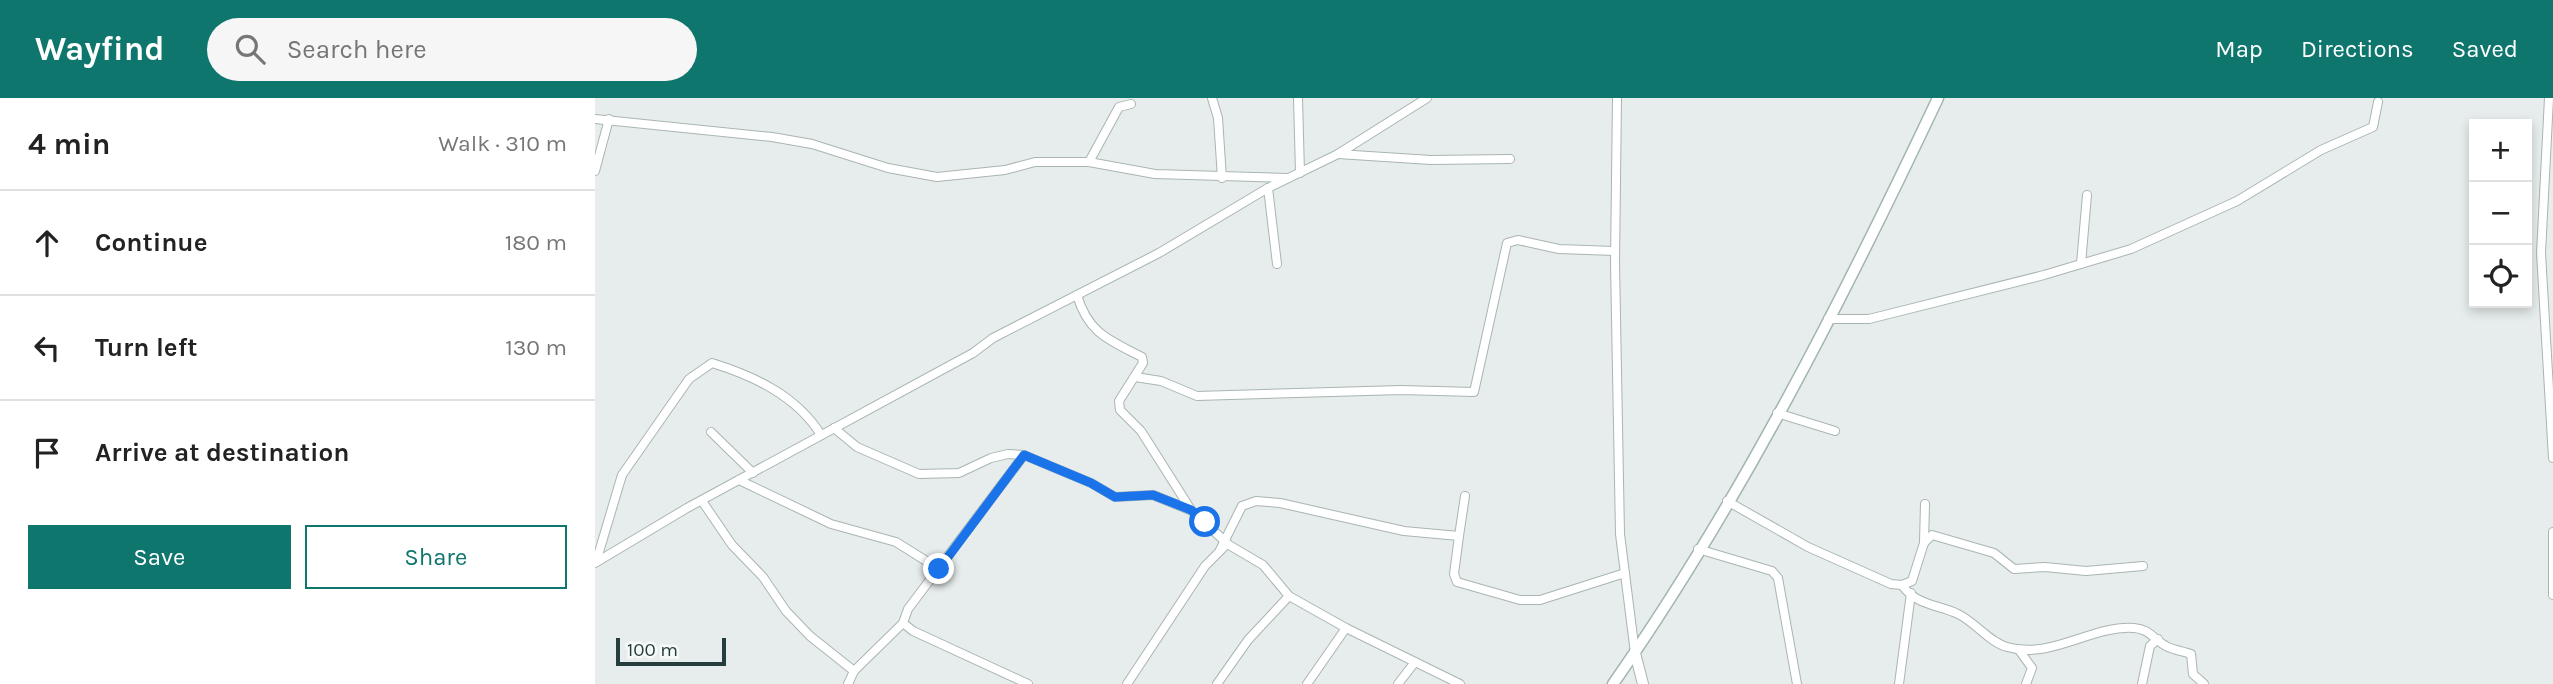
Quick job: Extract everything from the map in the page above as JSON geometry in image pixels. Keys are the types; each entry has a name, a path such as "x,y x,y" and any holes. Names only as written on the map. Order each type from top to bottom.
{"main road":[{"path":"1613,684 1698,549 1777,413 1828,319 1938,98"}],"street":[{"path":"1212,98 1218,118 1222,178"},
{"path":"1298,98 1300,173"},
{"path":"596,562 702,500 1159,253 1268,188 1338,155 1427,98"},
{"path":"1617,98 1615,251 1620,534 1635,653 1643,684"},
{"path":"2549,98 2541,253 2553,458"},
{"path":"1828,319 1869,319 2131,249 2237,201 2321,150 2373,127 2378,102"},
{"path":"1089,162 1119,107 1131,104"},
{"path":"595,119 772,137 812,144 888,168 937,177 1005,170 1035,162 1089,162 1155,174 1290,178"},
{"path":"595,171 610,120"},
{"path":"1338,155 1431,160 1510,159"},
{"path":"1268,188 1277,264"},
{"path":"2081,264 2087,195"},
{"path":"1135,377 1161,381 1197,396 1401,390 1474,392 1507,243 1518,240 1559,249 1615,251"},
{"path":"1077,295 1083,316 1100,335 1143,357 1135,377 1119,401 1120,410 1140,431 1191,510 1227,542 1263,565 1289,596 1346,628 1460,684"},
{"path":"596,562 622,475 689,379 712,363 773,389 792,402 821,435"},
{"path":"1777,413 1835,431"},
{"path":"834,428 857,447 919,474 959,474 991,458 1008,454 1024,455 1091,483 1115,497 1153,495 1191,510"},
{"path":"711,432 753,473"},
{"path":"848,684 854,671 903,623 908,610 1024,455"},
{"path":"739,480 831,523 896,542 939,569"},
{"path":"1465,496 1454,574 1457,582 1520,600 1558,596 1625,573"},
{"path":"702,500 733,545 763,577 786,611 810,636 854,671"},
{"path":"1127,684 1205,566 1227,542 1242,506 1256,501 1280,503 1404,531 1459,536"},
{"path":"1727,501 1808,547 1891,584 1902,585 1912,581"},
{"path":"1899,684 1912,581 1924,543 1926,504"},
{"path":"2553,532 2553,595"},
{"path":"1924,543 1932,535 1965,543 1994,553 2014,569 2045,566 2086,570 2143,566"},
{"path":"1698,549 1772,571 1778,578 1797,684"},
{"path":"1902,585 1910,597 1931,607 1957,613 2003,646 2019,650 2063,646 2104,632 2132,628 2150,632 2165,646 2192,654 2193,674 2204,684"},
{"path":"1217,684 1248,640 1289,596"},
{"path":"903,623 913,631 1028,684"},
{"path":"1307,684 1346,628"},
{"path":"2142,684 2150,646 2158,639"},
{"path":"2019,650 2032,668 2026,684"},
{"path":"1398,684 1415,662"}],"route":[{"path":"939,569 1024,455 1091,483 1115,497 1153,495 1191,510 1205,522"}]}
